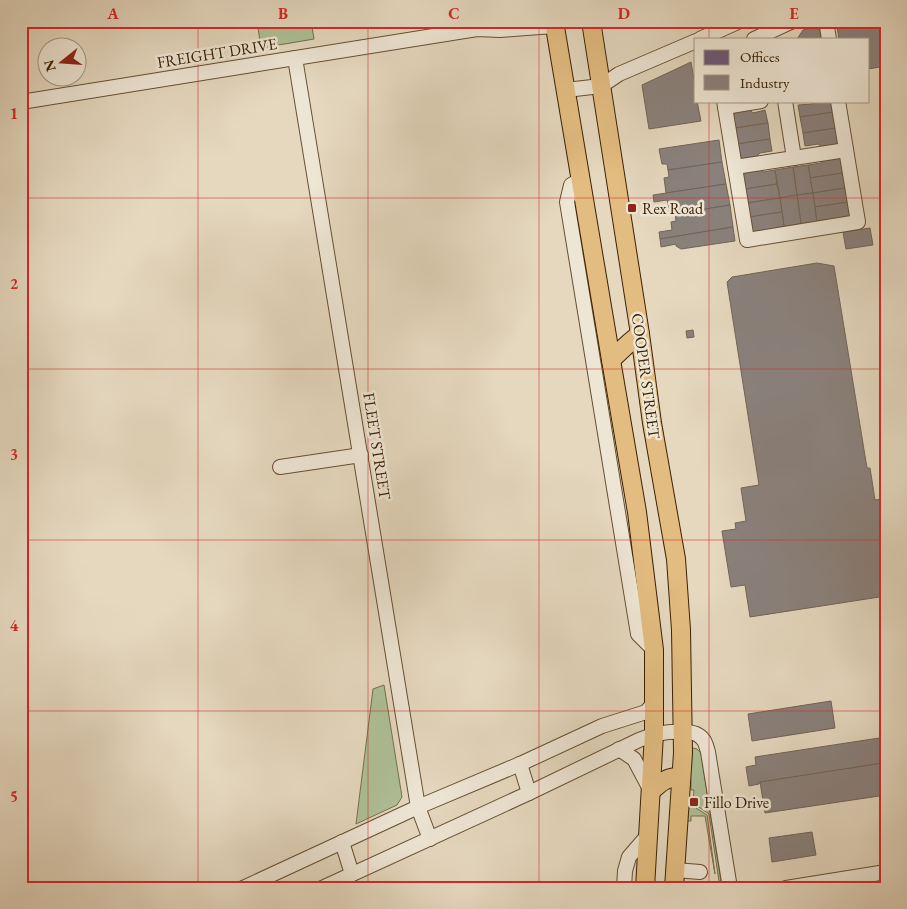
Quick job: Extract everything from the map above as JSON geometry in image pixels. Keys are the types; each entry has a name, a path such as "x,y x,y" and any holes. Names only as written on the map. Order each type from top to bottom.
{"main road":[{"name":"COOPER STREET","path":"591,21 652,423 676,559 681,630 682,732 681,781 674,888"},
{"name":"COOPER STREET","path":"557,23 566,90 637,512 654,650 654,734 645,888"},
{"path":"611,360 640,334"},
{"path":"654,650 672,642 681,630"},
{"path":"651,791 662,781 669,778 676,777 681,781"}],"street":[{"name":"FREIGHT DRIVE","path":"21,102 477,28 493,21"},
{"path":"708,37 740,21"},
{"path":"756,38 793,21"},
{"path":"826,21 829,38"},
{"name":"FREIGHT DRIVE","path":"477,28 500,30 557,23"},
{"path":"566,90 601,86 619,74 694,42"},
{"name":"FLEET STREET","path":"295,58 418,807 430,839"},
{"path":"749,102 724,104 747,240 858,222 838,102"},
{"path":"785,102 794,158"},
{"path":"735,167 846,150"},
{"path":"581,179 570,185 569,212 638,634 654,650"},
{"path":"280,468 361,455"},
{"path":"247,887 418,807 520,764 602,726 646,712 653,704"},
{"path":"322,888 654,734 692,732 699,735 705,741 708,752 730,888"},
{"path":"619,749 634,759 651,791"},
{"path":"520,764 529,793"},
{"path":"624,888 625,871 629,857 648,835"},
{"path":"342,842 352,874"},
{"path":"675,870 700,872"},
{"path":"786,888 886,872"}],"green space":[{"path":"257,21 311,21 314,39 261,48"},
{"path":"384,685 402,797 397,805 356,824 373,689"},
{"path":"693,748 701,753 722,888 720,888 709,814 693,803 694,790 691,790 689,763 691,749"},
{"path":"690,804 707,815 715,874 705,816 691,816 691,821 686,821"}],"building: Offices":[{"path":"712,883 713,888 699,888 699,886"}],"building: Industry":[{"path":"836,21 883,21 886,41 886,66 870,69 870,38 839,38"},
{"path":"883,21 886,21 886,41"},
{"path":"816,27 820,30 822,38 798,38 803,30"},
{"path":"691,62 694,79 694,102 697,102 701,121 649,129 642,85"},
{"path":"813,102 832,102 834,112 800,117 798,105 812,104"},
{"path":"749,109 753,113 765,110 768,123 735,128 733,116 736,112"},
{"path":"834,112 836,128 803,133 800,117"},
{"path":"768,123 770,139 737,144 735,128"},
{"path":"836,128 838,141 835,145 822,147 818,144 805,146 803,133"},
{"path":"770,139 772,151 760,153 756,157 743,159 739,156 737,144"},
{"path":"719,140 722,162 668,170 667,164 662,164 659,149"},
{"path":"837,157 841,160 843,173 810,178 808,165 821,163 824,159"},
{"path":"722,162 726,184 666,193 664,178 669,177 668,170"},
{"path":"808,165 813,193 797,195 793,167"},
{"path":"793,167 797,195 780,198 775,170"},
{"path":"759,169 763,172 775,170 777,184 745,189 742,176 746,171"},
{"path":"843,173 845,188 813,193 810,178"},
{"path":"726,184 730,205 675,214 674,207 669,208 667,200 654,202 653,195"},
{"path":"777,184 780,198 747,203 745,189"},
{"path":"845,188 848,202 815,207 813,193"},
{"path":"813,193 817,222 801,224 797,195"},
{"path":"797,195 801,224 784,226 780,198"},
{"path":"780,198 782,212 749,217 747,203"},
{"path":"848,202 850,214 847,219 817,222 815,207"},
{"path":"730,205 733,227 660,239 659,232 672,230 671,222 676,221 675,214"},
{"path":"782,212 784,226 776,228 776,230 755,233 751,230 749,217"},
{"path":"733,227 735,241 681,249 676,244 661,247 660,239"},
{"path":"870,228 873,245 846,249 843,232"},
{"path":"817,263 834,266 867,468 870,468 875,500 886,498 886,596 750,617 745,585 731,587 722,531 736,529 735,523 746,521 741,488 759,485 727,282 732,277"},
{"path":"693,330 694,337 687,338 686,331"},
{"path":"831,701 835,728 752,741 748,714"},
{"path":"879,738 883,763 749,786 746,767 756,765 755,757"},
{"path":"883,763 886,795 765,813 760,782"},
{"path":"812,832 816,855 772,862 769,838"}],"place":[{"name":"Rex Road","path":"632,208"},
{"name":"Fillo Drive","path":"694,802"}]}
